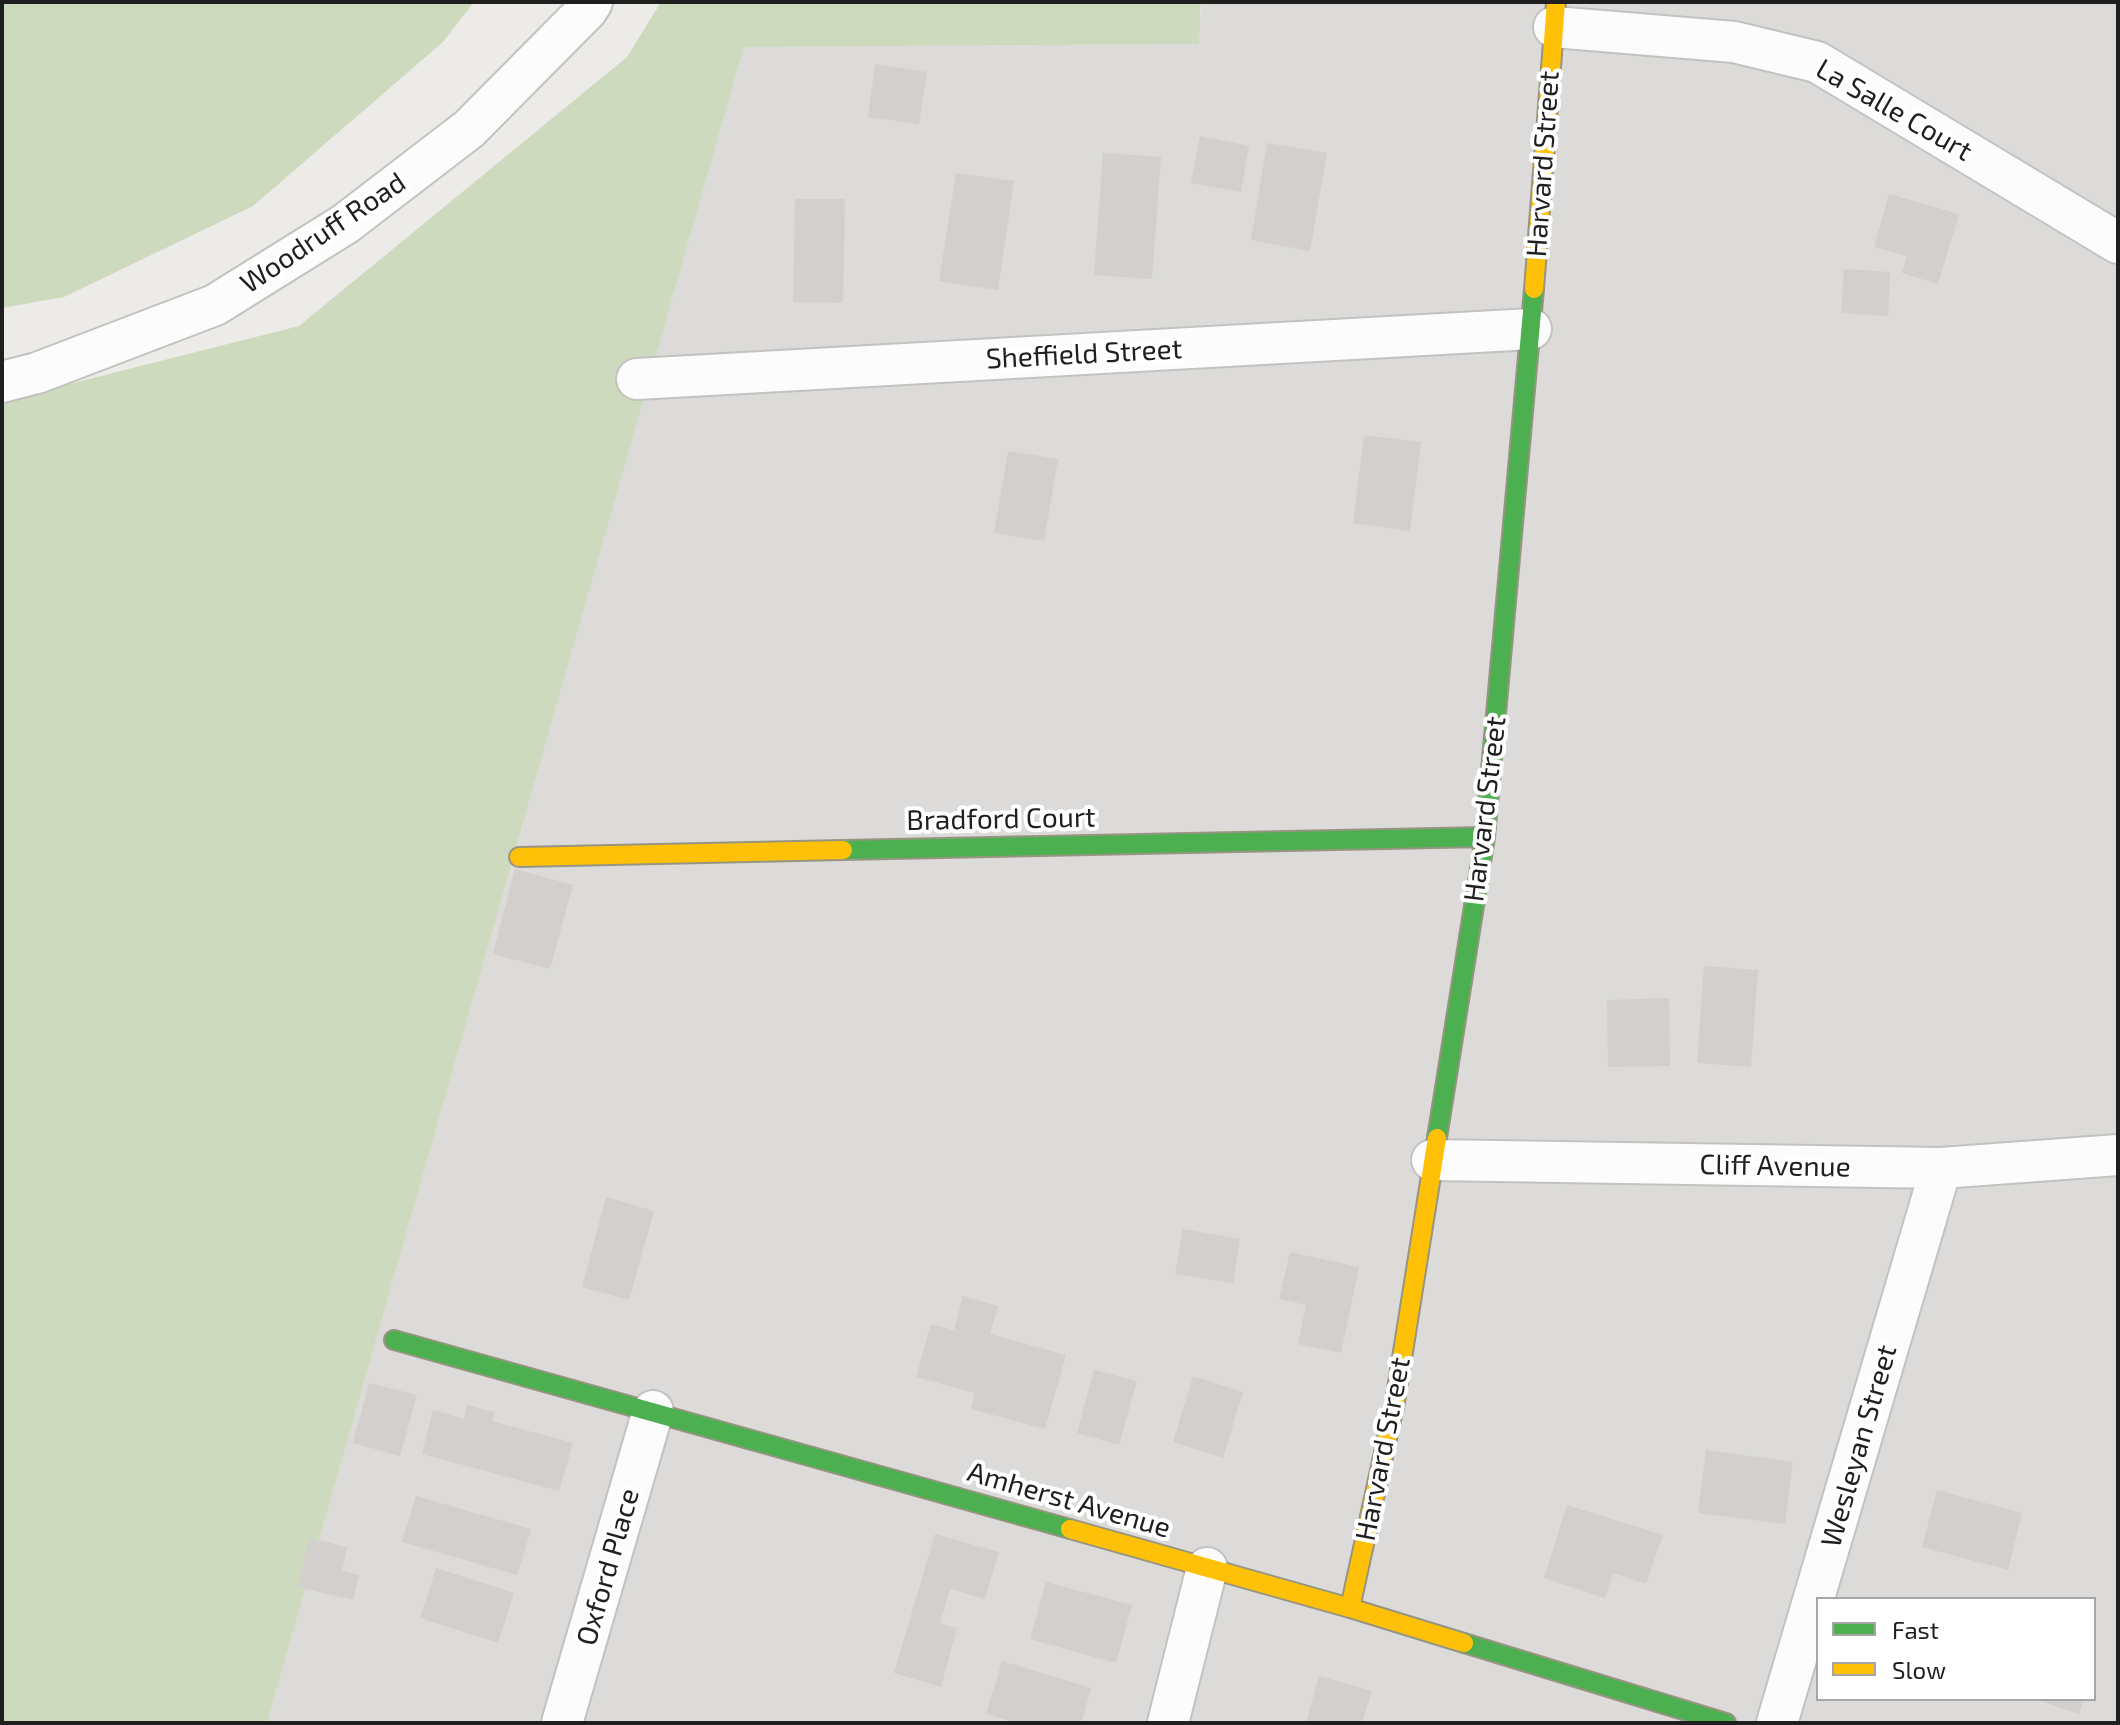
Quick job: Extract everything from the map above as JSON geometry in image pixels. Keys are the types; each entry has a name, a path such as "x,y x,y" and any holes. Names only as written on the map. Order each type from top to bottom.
{"street":[{"name":"Woodruff Road","path":"2,382 37,373 215,305 345,224 469,129 592,2"},
{"name":"La Salle Court","path":"1555,14 1734,42 1817,62 2118,243"},
{"name":"Harvard Street","path":"1350,1608 1395,1402 1485,837 1531,329 1555,14"},
{"name":"Sheffield Street","path":"637,379 1531,329"},
{"name":"Bradford Court","path":"519,857 1485,837"},
{"name":"Cliff Avenue","path":"1432,1160 1941,1168 2118,1155"},
{"name":"Wesleyan Street","path":"1777,1723 1941,1168"},
{"name":"Amherst Avenue","path":"394,1340 1350,1608 1726,1723"},
{"name":"Oxford Place","path":"562,1723 653,1411"},
{"path":"1168,1723 1207,1568"}],"shaded area":[{"path":"1202,2 2118,2 2118,1157 1925,1180 1772,1723 267,1723 744,47 1198,44"},
{"path":"2118,1170 2118,1723 1798,1723 1816,1659 1816,1701 2096,1701 2096,1597 1834,1597 1948,1183"}],"green space":[{"path":"2,2 474,2 443,42 253,206 64,297 2,308"},
{"path":"661,2 1201,2 1199,44 744,47 267,1723 2,1723 2,401 299,326 627,57"}],"building":[{"path":"875,64 927,72 919,124 868,117"},
{"path":"1200,136 1249,146 1241,192 1191,183"},
{"path":"1267,143 1327,153 1310,251 1251,240"},
{"path":"1103,153 1161,157 1152,279 1094,275"},
{"path":"956,173 1014,181 998,290 939,281"},
{"path":"1889,194 1959,214 1938,284 1902,273 1907,256 1874,247"},
{"path":"795,199 845,199 843,303 793,302"},
{"path":"1844,269 1890,272 1888,316 1841,313"},
{"path":"1364,435 1421,442 1410,531 1353,523"},
{"path":"1008,451 1058,459 1044,541 994,533"},
{"path":"515,869 573,885 550,969 493,954"},
{"path":"1704,966 1758,970 1751,1067 1697,1063"},
{"path":"1669,998 1670,1066 1608,1067 1607,1000"},
{"path":"606,1197 654,1211 629,1300 582,1287"},
{"path":"1183,1229 1240,1239 1233,1283 1175,1274"},
{"path":"1290,1252 1359,1267 1341,1353 1298,1344 1306,1305 1279,1299"},
{"path":"963,1296 998,1306 990,1334 1066,1355 1045,1429 971,1409 975,1393 916,1377 931,1324 954,1330"},
{"path":"1094,1370 1137,1381 1119,1445 1077,1433"},
{"path":"1193,1376 1243,1392 1223,1458 1173,1442"},
{"path":"369,1383 417,1395 400,1456 353,1443"},
{"path":"467,1405 495,1412 492,1421 573,1443 559,1491 422,1454 433,1410 464,1419"},
{"path":"1706,1450 1793,1462 1785,1524 1698,1513"},
{"path":"1937,1490 2022,1513 2008,1570 1922,1547"},
{"path":"416,1496 531,1529 517,1575 402,1542"},
{"path":"1567,1505 1663,1535 1646,1584 1613,1573 1605,1598 1544,1578"},
{"path":"935,1534 999,1552 985,1599 950,1589 940,1623 957,1628 941,1687 894,1673"},
{"path":"309,1538 347,1547 342,1571 359,1575 353,1600 298,1587"},
{"path":"436,1568 514,1593 498,1643 420,1618"},
{"path":"1046,1582 1132,1605 1116,1663 1030,1639"},
{"path":"1002,1661 1091,1688 1081,1723 1016,1723 986,1714"},
{"path":"1319,1676 1372,1691 1362,1723 1306,1723"},
{"path":"2041,1701 2083,1701 2079,1714"}],"traffic: fast":[{"path":"1437,1138 1485,837 1534,289"},
{"path":"843,850 1485,837"},
{"path":"394,1340 1070,1529"},
{"path":"1464,1643 1726,1723"}],"traffic: slow":[{"path":"1534,289 1556,2"},
{"path":"519,857 843,850"},
{"path":"1350,1608 1395,1402 1437,1138"},
{"path":"1070,1529 1464,1643"}]}
